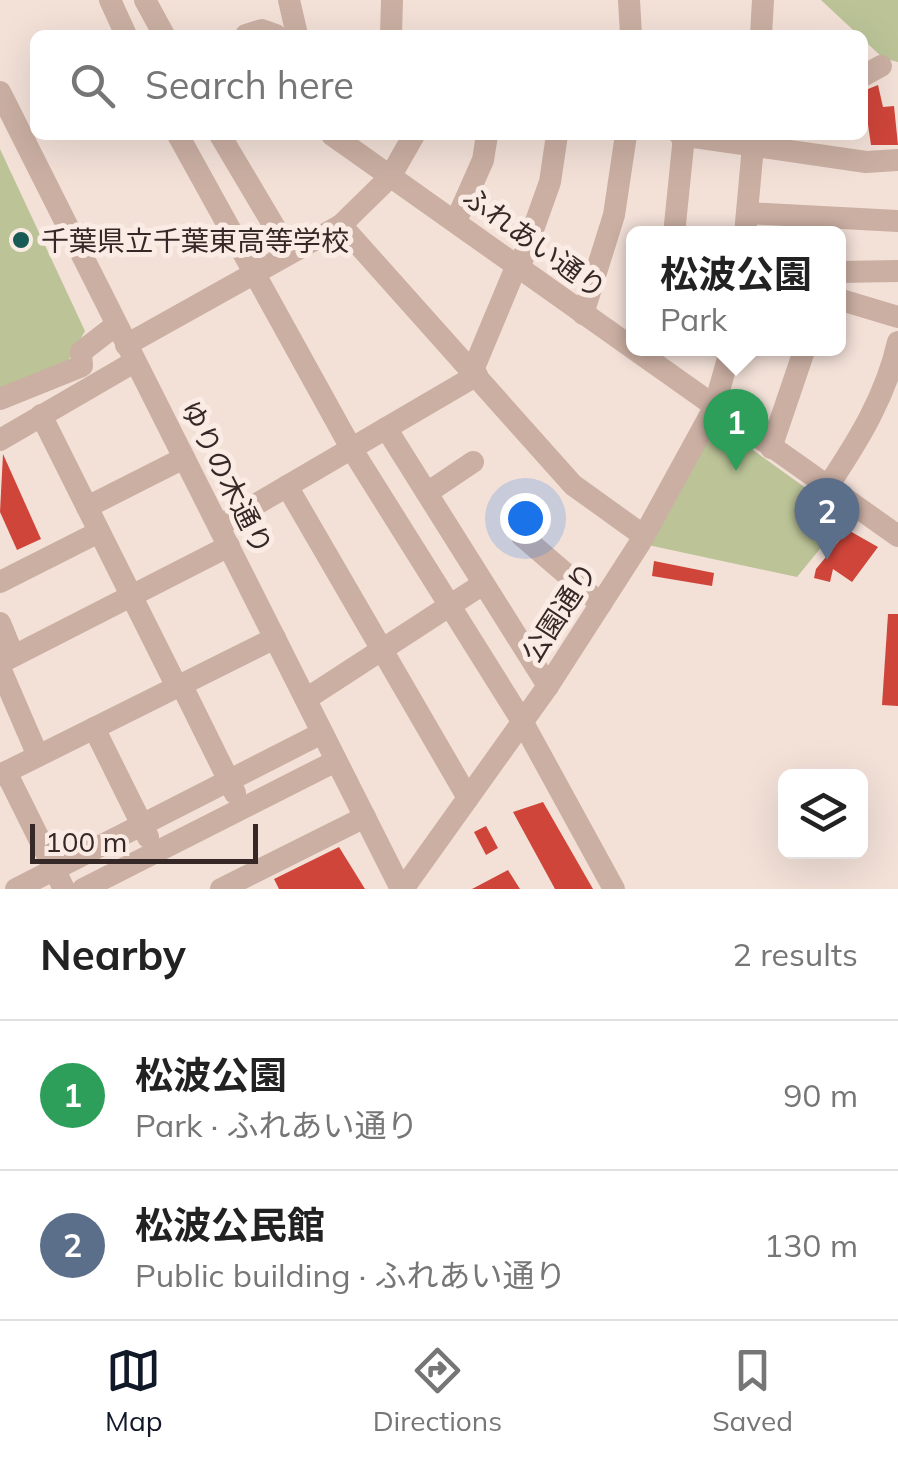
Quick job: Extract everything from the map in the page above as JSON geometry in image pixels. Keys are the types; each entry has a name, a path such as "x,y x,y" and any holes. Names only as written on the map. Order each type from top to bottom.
{"street":[{"path":"110,0 124,30"},
{"path":"146,0 161,30"},
{"path":"289,0 296,30"},
{"path":"391,30 392,0"},
{"path":"629,0 630,30"},
{"path":"760,30 763,0"},
{"name":"ゆりの木通り","path":"0,92 29,138 125,344 402,889"},
{"path":"181,140 352,448 522,722 614,889"},
{"path":"223,140 290,253"},
{"name":"ふれあい通り","path":"339,140 626,341"},
{"path":"0,440 41,415 125,344 341,226 390,176 411,140"},
{"path":"456,222 482,160 486,140"},
{"path":"4,662 131,595 224,536 287,486 475,372 550,182 556,140"},
{"path":"583,314 614,215 625,140"},
{"path":"675,226 682,140"},
{"path":"898,160 866,162 754,141 746,223 898,221"},
{"path":"341,226 475,372 572,486 644,536"},
{"path":"846,272 898,271"},
{"path":"846,301 898,317"},
{"path":"828,486 863,432 892,370 898,342"},
{"path":"0,399 82,366 81,352 125,344"},
{"name":"ふれあい通り","path":"650,356 771,448 895,528"},
{"name":"公園通り","path":"402,889 548,686 644,536 714,408 728,356"},
{"path":"771,448 802,356"},
{"path":"41,415 242,808"},
{"path":"386,428 548,686"},
{"path":"86,507 184,458"},
{"path":"427,493 473,462"},
{"path":"287,486 468,798"},
{"path":"0,582 99,532"},
{"path":"522,536 600,604"},
{"path":"306,698 484,584"},
{"path":"0,623 4,662 38,756"},
{"path":"59,879 3,773 276,638"},
{"path":"94,728 156,852"},
{"path":"16,889 59,879 142,825 322,733"},
{"path":"83,889 336,760"},
{"path":"221,889 364,818"}],"green space":[{"path":"821,0 898,0 898,62 883,58 868,44 868,30 853,30"},
{"name":"千葉県立千葉東高等学校","path":"0,149 85,331 67,363 0,390"},
{"path":"717,424 846,517 797,577 648,545"}],"building":[{"path":"878,85 883,107 894,106 898,145 871,145 868,89"},
{"path":"3,454 41,539 17,550 0,512"},
{"path":"848,530 878,547 852,582 833,569 830,582 814,578 816,569"},
{"path":"654,561 714,573 712,586 652,576"},
{"path":"888,614 898,614 898,706 882,705"},
{"path":"543,802 593,889 555,889 513,812"},
{"path":"486,826 498,848 486,855 474,832"},
{"path":"339,847 365,889 279,889 274,879"},
{"path":"508,870 520,889 472,889"}],"place":[{"name":"千葉県立千葉東高等学校","path":"21,240"},
{"name":"松波公園","path":"736,471"},
{"name":"松波公民館","path":"827,560"}]}
